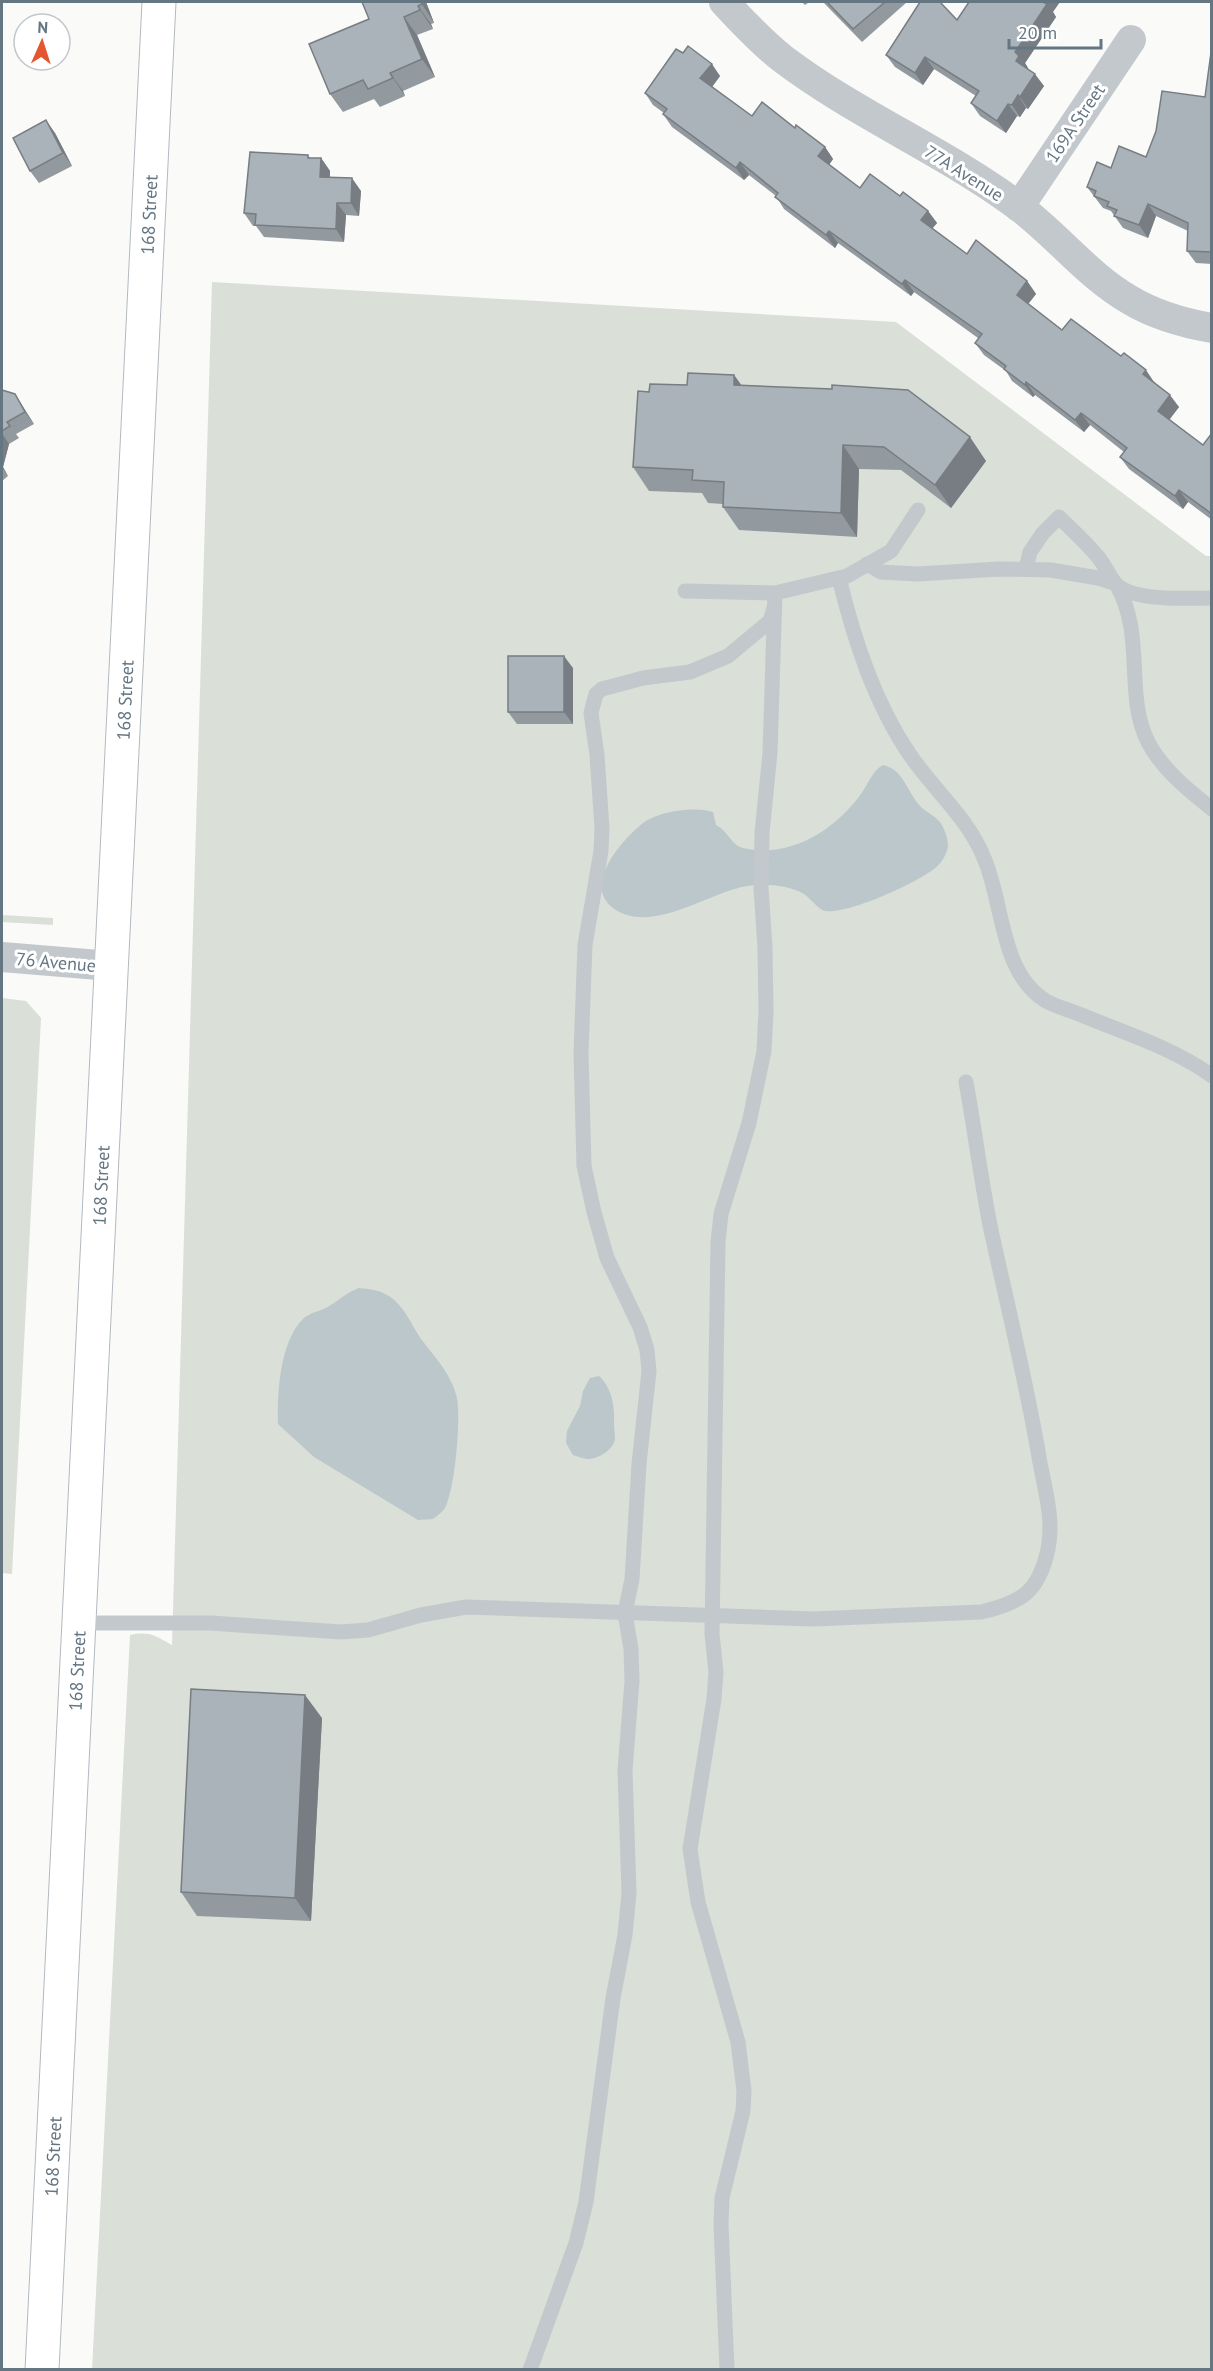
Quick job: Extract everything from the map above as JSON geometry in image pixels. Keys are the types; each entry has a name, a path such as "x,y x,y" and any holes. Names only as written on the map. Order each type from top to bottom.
{"main road":[{"name":"168 Street","path":"42,2370 159,2"}],"street":[{"name":"77A Avenue","path":"724,2 759,39 803,73 872,117 968,173 1019,207 1101,279 1130,300 1161,315 1212,328"},
{"name":"169A Street","path":"1019,207 1131,40"},
{"name":"76 Avenue","path":"2,957 111,966"}],"lane":[{"path":"684,591 775,601 847,576 891,551 918,510"},
{"path":"1026,569 1030,552 1043,533 1059,517 1084,540 1107,568 1125,598 1134,633 1138,704 1141,724 1148,742 1175,776 1212,809"},
{"path":"867,564 881,572 918,574 1051,570 1098,578 1140,594 1168,598 1212,598"},
{"path":"839,578 849,617 881,705 909,753 932,785 962,818 984,856 996,889 1007,943 1015,966 1028,985 1046,1000 1175,1053 1212,1076"},
{"path":"727,2370 722,2207 726,2175 743,2111 742,2063 698,1902 690,1849 714,1699 716,1672 713,1617 718,1242 721,1214 749,1123 764,1051 766,1012 761,888 762,833 770,753 775,601"},
{"path":"530,2370 576,2243 586,2202 613,1998 625,1935 629,1893 625,1770 632,1681 631,1649 625,1613 632,1580 639,1464 649,1371 647,1350 640,1327 607,1258 584,1166 581,1053 584,965 588,923 601,851 602,829 597,755 591,713 596,694 602,689 643,678 690,672 707,667 728,656 770,621 775,601"},
{"path":"80,1623 211,1623 341,1632 368,1630 420,1615 466,1606 813,1619 981,1612 1005,1607 1019,1600 1036,1582 1048,1548 1046,1494 1030,1405 991,1228 966,1082"}],"shaded area":[{"path":"212,282 896,322 1206,556 1211,556 1211,2369 92,2370 130,1635 148,1634 172,1645"},
{"path":"883,765 890,767 901,776 921,807 939,821 948,843 945,855 937,867 897,889 849,908 825,911 798,891 776,886 753,885 732,890 680,910 644,917 628,915 613,908 605,898 602,887 603,875 608,863 634,831 658,815 677,811 713,812 716,825 739,846 760,850 778,849 810,839 825,830 850,807"},
{"path":"2,915 53,918 53,925 2,922"},
{"path":"2,998 26,1001 41,1018 12,1574 2,1573"},
{"path":"359,1288 382,1292 399,1304 451,1380 457,1398 458,1422 452,1484 446,1506 433,1519 418,1520 314,1457 278,1424 281,1369 284,1355 295,1330 305,1317 328,1307"},
{"path":"599,1376 607,1386 612,1398 615,1438 612,1446 605,1453 596,1458 587,1459 573,1455 566,1443 567,1431 580,1406 583,1391 590,1378"}],"building":[{"path":"362,2 421,2 422,4 418,6 420,10 404,17 422,59 390,73 393,78 368,89 363,80 330,94 309,44 369,19"},
{"path":"827,2 885,2 853,29"},
{"path":"920,2 940,2 957,20 969,2 1043,2 1047,4 1015,52 1019,56 1016,61 1035,74 1020,97 1018,95 1012,105 1008,104 997,121 971,103 979,91 925,57 915,73 886,55"},
{"path":"1212,45 1212,252 1187,251 1188,223 1148,204 1139,225 1114,216 1117,210 1107,206 1109,202 1094,196 1096,191 1087,187 1097,162 1111,168 1119,146 1146,157 1156,131 1162,91 1205,97"},
{"path":"688,46 712,64 700,78 752,116 762,102 795,128 796,125 825,147 818,156 860,188 870,174 900,196 903,192 928,211 921,220 967,254 976,240 1027,281 1017,295 1062,330 1071,319 1121,356 1124,353 1146,370 1143,374 1170,395 1158,411 1203,445 1212,433 1212,514 1179,490 1175,496 1120,457 1127,448 1081,413 1075,420 1026,382 1025,385 1004,369 1006,366 975,343 982,334 905,280 902,284 829,231 826,235 775,197 778,193 740,162 736,168 663,114 667,109 645,93 676,49 683,53"},
{"path":"46,120 63,153 30,171 13,138"},
{"path":"250,152 308,155 308,158 321,158 320,177 352,178 351,203 337,203 336,229 255,225 256,214 244,213"},
{"path":"688,373 734,375 734,385 832,389 832,385 908,390 970,437 935,485 884,447 843,445 841,513 723,507 724,482 692,480 693,470 633,467 638,391 649,392 650,384 687,385"},
{"path":"2,390 15,394 25,412 7,422 10,426 2,431"},
{"path":"508,656 564,656 564,712 508,712"},
{"path":"191,1689 305,1695 295,1898 181,1892"}]}
